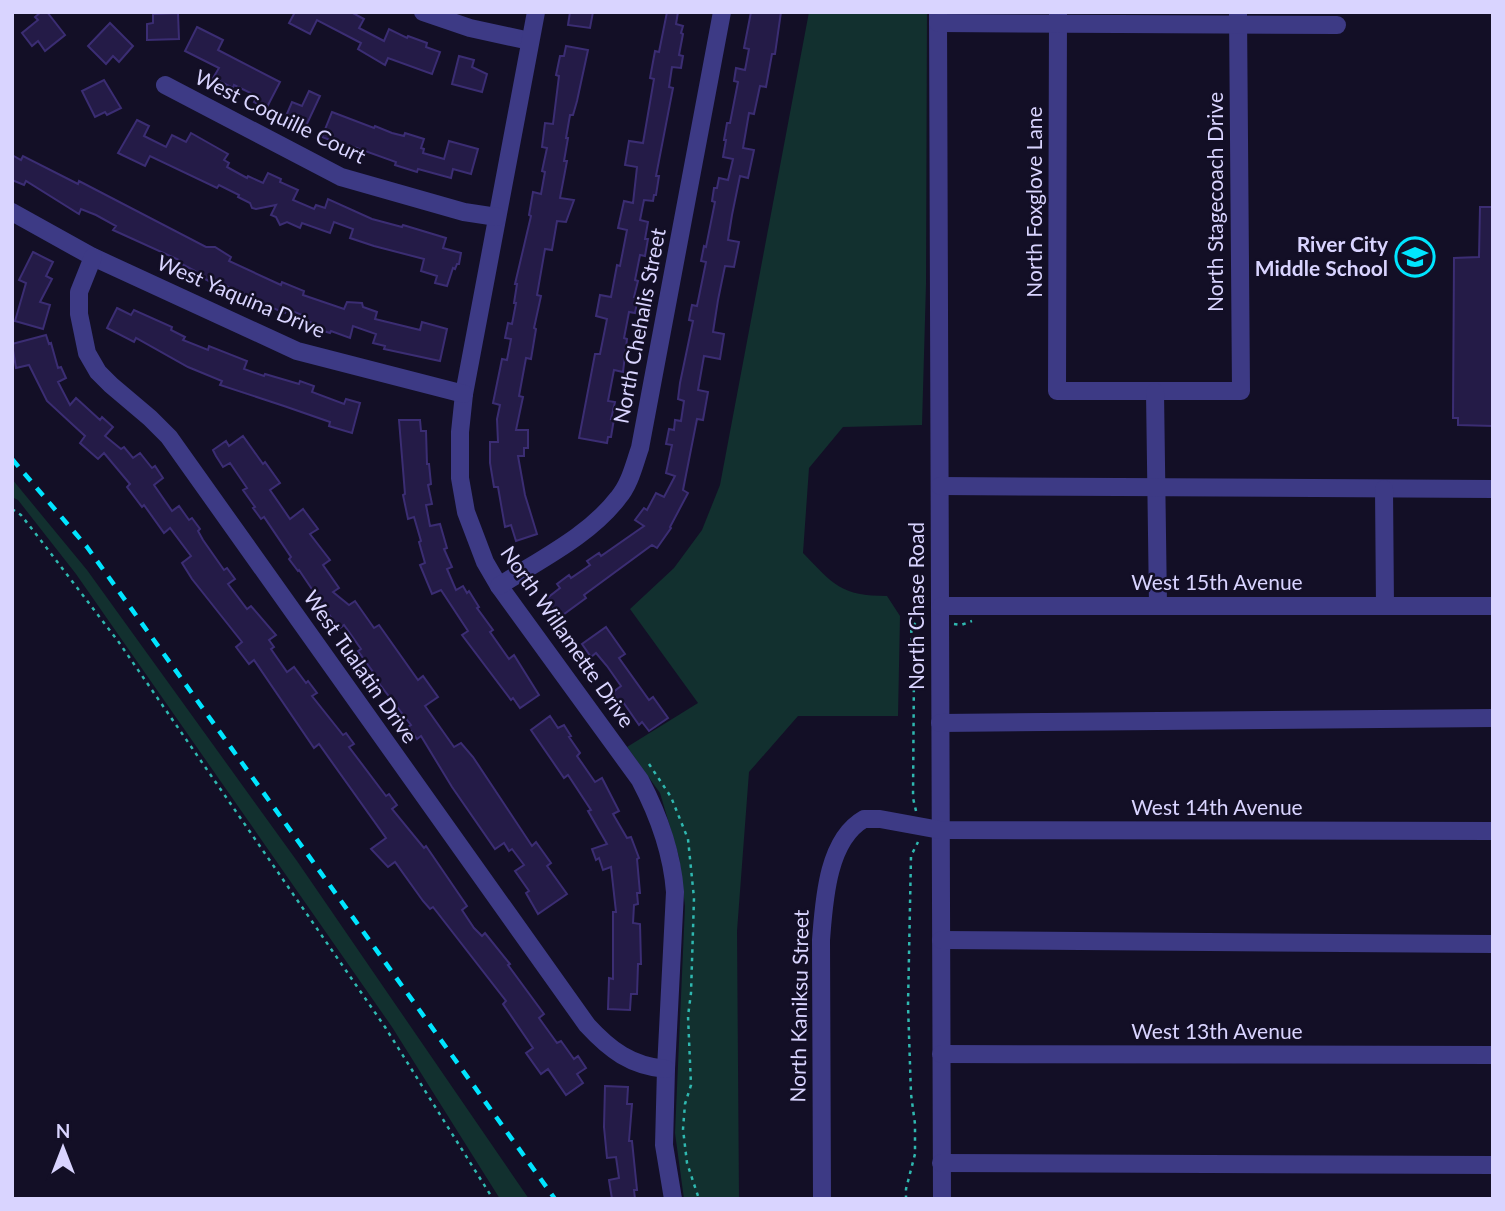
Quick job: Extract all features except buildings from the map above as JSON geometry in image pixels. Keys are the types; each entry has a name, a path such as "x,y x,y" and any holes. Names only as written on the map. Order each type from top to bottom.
{"street":[{"path":"423,12 470,28 530,41"},
{"name":"North Willamette Drive","path":"536,12 464,394 460,462 466,512 485,562 499,586 640,780 660,822 673,869 676,892 664,1145 673,1199"},
{"name":"North Chehalis Street","path":"499,586 576,536 618,498 628,483 640,448 722,12"},
{"path":"938,18 1238,18 1337,25"},
{"name":"North Chase Road","path":"938,18 942,1199"},
{"name":"North Foxglove Lane","path":"1058,18 1057,391 1155,392"},
{"name":"North Stagecoach Drive","path":"1155,392 1241,391 1238,18"},
{"name":"West Coquille Court","path":"165,85 341,177 464,212 497,217"},
{"name":"West Yaquina Drive","path":"12,212 93,257 297,351 464,394"},
{"name":"West Tualatin Drive","path":"93,257 79,292 79,314 87,353 98,372 169,438 587,1026 602,1042 626,1059 645,1067 666,1069"},
{"path":"1155,392 1158,605"},
{"path":"940,486 1493,489"},
{"path":"1384,489 1385,606"},
{"name":"West 15th Avenue","path":"941,606 1493,606"},
{"path":"940,723 1493,718"},
{"name":"North Kaniksu Street","path":"822,1199 821,940 827,883 834,861 846,837 859,822 871,818 940,830"},
{"name":"West 14th Avenue","path":"940,830 1493,831"},
{"path":"941,940 1493,944"},
{"name":"West 13th Avenue","path":"941,1054 1493,1055"},
{"path":"942,1163 1493,1165"}],"path":[{"path":"12,509 21,515 118,641 385,1027 493,1199"},
{"path":"906,1199 915,1154 907,987 911,856 918,843 913,798 914,668 910,635 911,627 922,620"}],"green space":[{"path":"809,12 927,12 926,284 922,425 843,427 809,468 803,553 831,581 848,591 887,596 900,616 898,716 798,716 749,772 737,931 739,1199 684,1199 675,1133 685,906 679,857 660,793 627,747 698,703 630,609 674,568 702,530 720,485"},
{"path":"12,479 87,570 297,861 529,1199 500,1199 392,1027 76,574 18,500 12,497"}],"railway":[{"path":"12,459 87,547 555,1199"}],"place":[{"name":"River City Middle School","path":"1415,257"}]}
